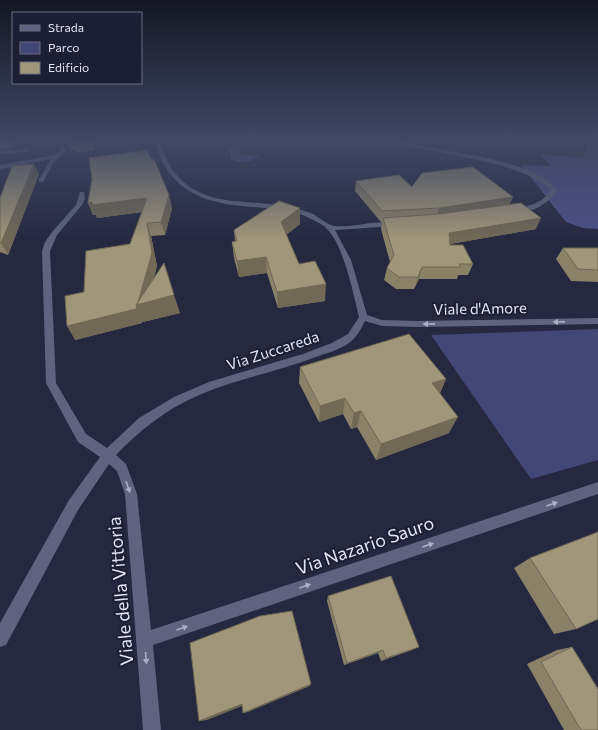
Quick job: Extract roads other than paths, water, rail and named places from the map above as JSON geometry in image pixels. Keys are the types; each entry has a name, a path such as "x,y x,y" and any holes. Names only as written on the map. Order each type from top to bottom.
{"street":[{"path":"41,181 45,173"},
{"path":"172,173 175,178 194,194 216,202 294,210 309,214 331,228 346,260 363,317"},
{"path":"504,213 519,210 547,200 552,194 554,188 539,177 528,173"},
{"name":"Viale della Vittoria","path":"82,193 83,198 79,206 50,239 46,251 51,383 82,438 108,455 122,468 131,494 152,730"},
{"path":"331,228 404,224"},
{"name":"Via Zuccareda","path":"0,639 67,515 91,476 108,455 139,426 162,409 192,394 331,348 346,341 356,331 363,317"},
{"name":"Viale d'Amore","path":"363,317 382,322 417,324 598,321"},
{"name":"Via Nazario Sauro","path":"145,640 598,488"}]}
